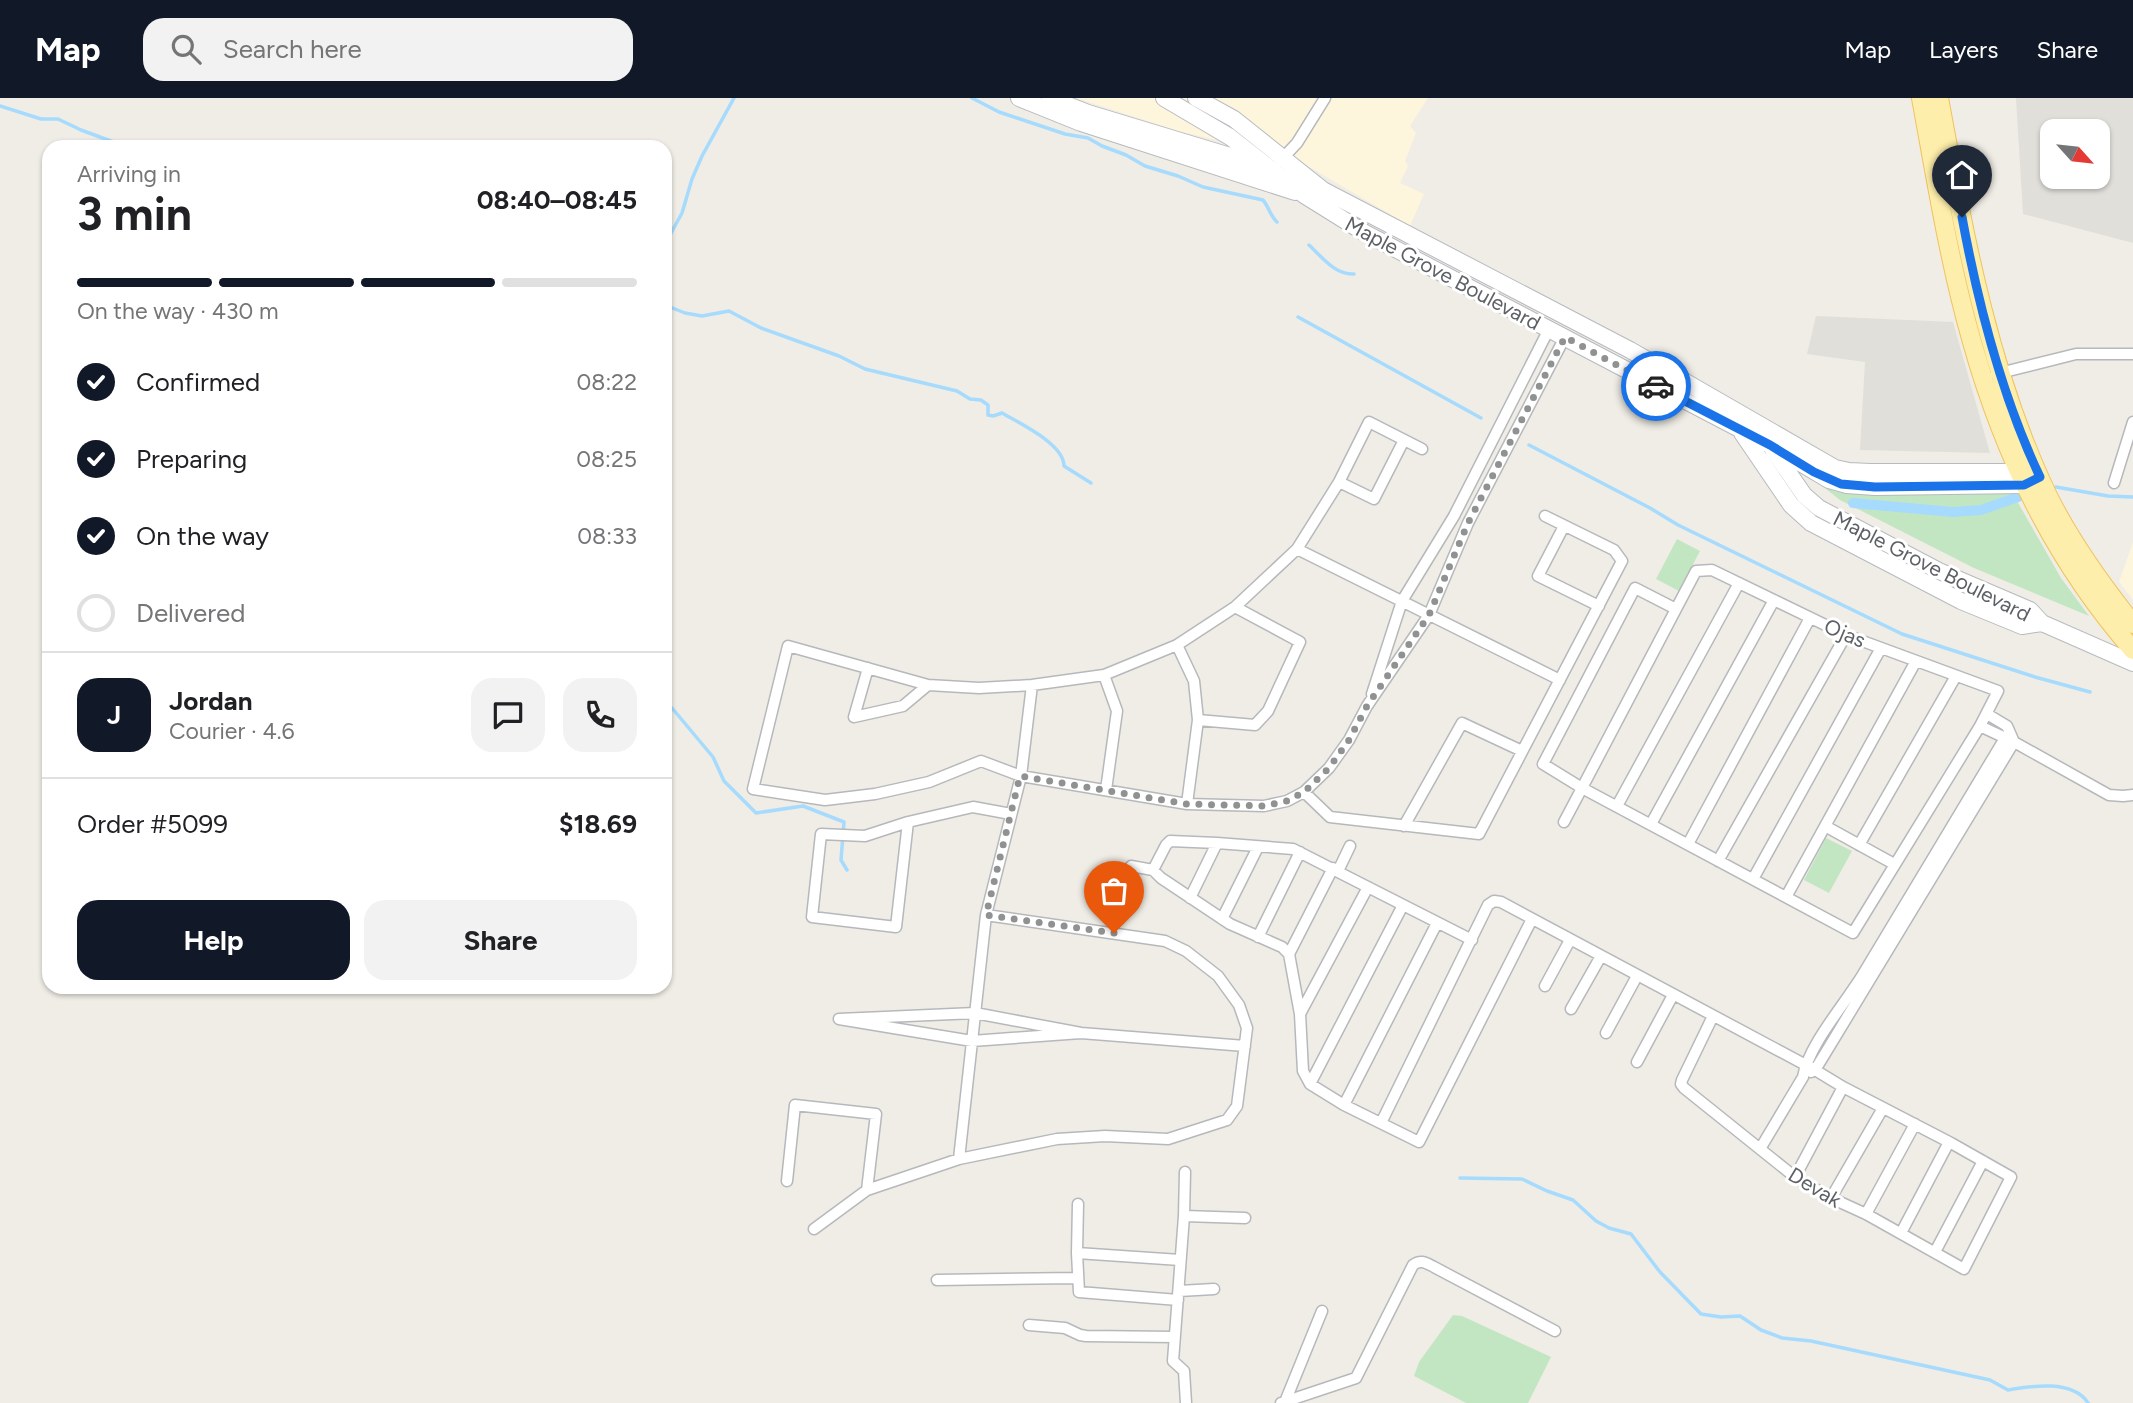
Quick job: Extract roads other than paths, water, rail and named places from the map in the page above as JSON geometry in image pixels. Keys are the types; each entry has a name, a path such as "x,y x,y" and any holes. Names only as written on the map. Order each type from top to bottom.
{"main road":[{"path":"1019,98 1082,123 1304,195"},
{"path":"1050,98 1088,113 1277,164"},
{"path":"1088,113 1097,98"},
{"name":"Maple Grove Boulevard","path":"1164,98 1324,190 1630,350 1744,425 1791,505 1811,523 1961,601 2022,626 2042,623"},
{"name":"Maple Grove Boulevard","path":"1196,98 1234,119 1304,195 1365,233 1549,329 1744,425"},
{"path":"1921,98 1951,256 1983,378 2027,478 2042,521 2073,572 2133,650"},
{"path":"1939,98 1966,239 2001,372 2020,428 2027,478 2133,624"},
{"path":"1744,425 1843,471 2027,478"},
{"path":"1744,425 1770,445 1829,480 1847,485 1888,487 2027,478"},
{"name":"Maple Grove Boulevard","path":"1770,445 1804,495 1819,508 1939,571 2030,610 2042,623 2133,663"}],"street":[{"path":"1277,164 1297,143 1325,98"},
{"path":"1367,706 1402,601 1454,516 1549,329"},
{"path":"1422,449 1369,422 1339,482 1297,549 1235,607 1177,645 1104,675 1032,685 979,688 928,685 788,646 753,789 825,800 875,794 929,782 981,761 1020,776 1187,804 1264,806 1287,801 1304,792 1336,759 1367,706 1429,615 1468,523 1565,337"},
{"path":"1983,378 2076,354 2133,354"},
{"path":"2114,483 2133,422"},
{"path":"1339,482 1374,499 1404,440"},
{"path":"1454,516 1468,523"},
{"path":"1304,792 1330,817 1479,834 1622,561 1614,550 1545,516"},
{"path":"1564,526 1538,576 1598,606"},
{"path":"1297,549 1560,680"},
{"name":"Ojas","path":"1676,609 1696,571 1712,570 1846,635 1998,691 1987,714"},
{"path":"1617,806 1738,583"},
{"path":"1564,822 1582,788 1676,609 1635,588 1542,764 1582,788 1853,933 1987,714 2007,726 2009,740 1860,978 1760,1149"},
{"path":"1651,824 1774,600"},
{"path":"1198,720 1255,725 1268,711 1300,642 1235,607"},
{"path":"1688,845 1810,618"},
{"path":"1718,861 1846,635"},
{"path":"1177,645 1194,681 1198,720 1187,804"},
{"path":"1753,879 1881,648"},
{"path":"1786,897 1916,661"},
{"path":"868,668 854,717 903,706 928,685"},
{"path":"1104,675 1117,711 1106,790"},
{"path":"1859,845 1956,676"},
{"path":"959,1160 986,915 1020,776 1032,685"},
{"path":"1404,826 1462,723 1522,751"},
{"path":"1980,726 2109,795 2133,795"},
{"path":"908,822 896,927 812,917 821,834 865,836 908,822 973,807 1011,814"},
{"path":"1825,826 1894,864"},
{"path":"1153,870 1170,841 1293,849 1472,940"},
{"path":"1190,898 1217,843"},
{"path":"1289,954 1350,846"},
{"path":"1222,919 1258,847"},
{"path":"1258,936 1300,852"},
{"path":"1131,866 1153,870 1222,919 1282,947 1289,954 1300,1014 1303,1071 1310,1084 1344,1105 1419,1142 1532,919"},
{"path":"1300,1014 1368,887"},
{"path":"1381,1124 1488,905 1494,901 1501,902 1983,1161 1935,1252"},
{"path":"1310,1084 1403,905"},
{"path":"814,1229 867,1190 959,1160 1057,1139 1105,1136 1168,1139 1227,1120 1237,1106 1247,1028 1239,1005 1218,976 1186,951 1165,941 986,915"},
{"path":"1344,1105 1437,923"},
{"path":"1545,986 1570,940"},
{"path":"1571,1009 1601,956"},
{"path":"1606,1033 1637,976"},
{"path":"1637,1062 1673,995"},
{"path":"1081,1033 972,1041 839,1018 975,1013 1081,1033 1245,1046"},
{"name":"Devak","path":"1713,1016 1681,1084 1795,1177 1964,1269 2011,1177 1983,1161"},
{"path":"1795,1177 1843,1087"},
{"path":"787,1181 795,1105 876,1114 867,1190"},
{"path":"1831,1198 1883,1108"},
{"path":"1866,1214 1914,1124"},
{"path":"1901,1233 1949,1142"},
{"path":"1185,1172 1173,1361 1184,1371 1186,1403"},
{"path":"1078,1204 1077,1278 1078,1290 1081,1292 1178,1295 1214,1289"},
{"path":"1184,1216 1245,1218"},
{"path":"1077,1253 1180,1260"},
{"path":"1283,1402 1356,1378 1413,1265 1417,1262 1434,1267 1555,1331"},
{"path":"937,1280 1077,1278"},
{"path":"1283,1402 1322,1311"},
{"path":"1029,1325 1065,1328 1086,1336 1175,1337"}],"waterway":[{"path":"672,231 682,213 702,156 734,98"},
{"path":"972,98 999,112 1065,134 1088,138 1145,166 1203,187 1263,200 1277,222"},
{"path":"0,106 41,119 58,119 108,140"},
{"path":"1309,245 1341,272 1354,274"},
{"path":"672,308 702,316 729,311 761,328 839,356 865,369 957,391 970,399 981,400 988,405 988,415 1002,413 1039,435 1057,450 1064,466 1091,483"},
{"path":"1298,317 1481,418"},
{"path":"1529,445 1678,525 1902,634 2090,692"},
{"path":"2056,487 2108,496 2133,497"},
{"path":"1853,503 1953,512 1981,510 2018,497"},
{"path":"672,708 713,757 724,781 756,813 803,806 844,822 841,860 847,870"},
{"path":"1460,1178 1522,1179 1573,1200 1596,1221 1631,1234 1660,1272 1701,1314 1740,1316 1761,1330 1782,1338 1811,1341 1990,1380 2008,1390 2039,1386 2062,1387 2081,1395 2088,1403"}]}
